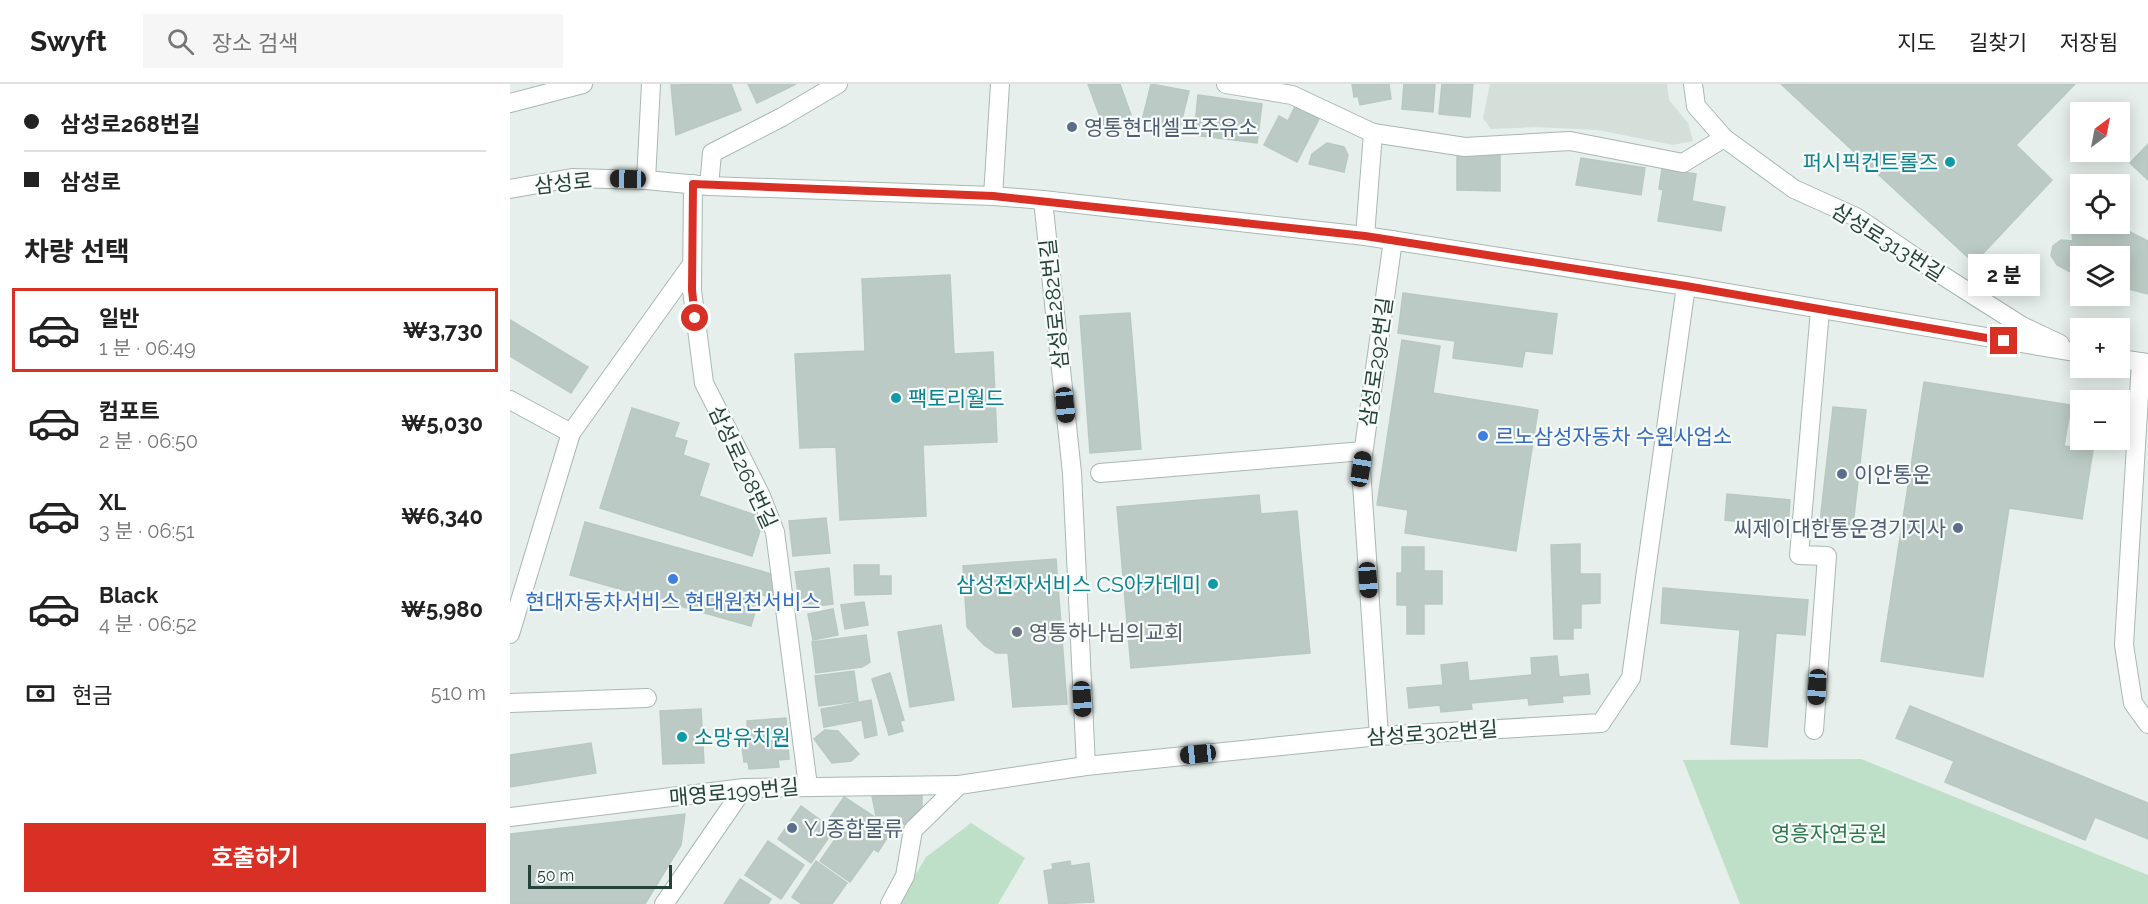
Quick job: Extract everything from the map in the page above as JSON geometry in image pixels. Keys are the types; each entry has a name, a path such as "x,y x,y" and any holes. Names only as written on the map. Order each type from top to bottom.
{"street":[{"path":"510,103 583,84"},
{"path":"646,180 651,84"},
{"name":"삼성로268번길","path":"808,786 775,532 761,496 704,383 693,299 692,264 701,185 712,153 782,117 838,84"},
{"path":"993,196 1000,84"},
{"path":"1227,84 1292,95 1372,133 1465,147 1570,141 1683,163 1724,138"},
{"name":"삼성로313번길","path":"1693,84 1696,106 1724,138 1794,189 1856,217 2022,326 2070,348"},
{"path":"1365,236 1372,133"},
{"name":"삼성로","path":"510,189 572,178 1043,200 1393,240 1686,286 2070,351"},
{"name":"삼성로282번길","path":"1043,200 1072,473 1086,766"},
{"name":"삼성로292번길","path":"1379,736 1361,469 1393,240"},
{"path":"510,634 515,598 571,433 692,264"},
{"name":"삼성로302번길","path":"958,785 1086,766 1379,736 1601,723 1630,678 1686,286"},
{"path":"1814,730 1827,556 1799,555 1820,310"},
{"path":"2144,362 2124,645 2133,703 2148,724"},
{"path":"510,400 571,433"},
{"path":"1100,473 1363,451"},
{"path":"510,703 647,698"},
{"path":"890,904 905,876 913,830 958,785"},
{"name":"매영로199번길","path":"510,817 744,788 958,785"},
{"path":"664,904 744,788"}],"shaded area":[{"path":"1490,84 1667,84 1669,100 1688,123 1693,141 1673,145 1598,130 1535,127 1491,129 1483,118"}],"green space":[{"name":"영흥자연공원","path":"1861,759 2148,875 2148,904 1740,904 1683,760"},
{"path":"971,823 1025,858 998,904 898,904 926,857"}],"building":[{"path":"731,84 741,110 676,135 671,85"},
{"path":"748,84 796,84 757,103"},
{"path":"1088,84 1120,84 1131,115 1103,125"},
{"path":"1151,84 1189,91 1179,131 1142,121"},
{"path":"1352,84 1389,84 1391,99 1360,105 1358,96 1354,97"},
{"path":"1404,84 1435,84 1433,112 1402,109"},
{"path":"1442,84 1473,84 1470,117 1439,114"},
{"name":"퍼시픽컨트롤즈","path":"1781,84 2075,84 2016,145 2052,180 1974,263"},
{"path":"1198,95 1262,104 1257,143 1194,135"},
{"path":"1298,100 1322,113 1297,162 1264,145 1279,116 1288,121"},
{"path":"1327,143 1344,147 1348,155 1344,172 1309,164 1312,154"},
{"path":"2148,144 2148,180 2130,163"},
{"path":"1457,151 1500,151 1500,191 1457,190"},
{"path":"1581,158 1645,168 1641,195 1576,185"},
{"path":"1662,169 1696,174 1692,201 1725,207 1721,231 1658,221 1663,190 1659,189"},
{"path":"2130,232 2148,241 2148,294 2130,290 2130,246 2070,246 2070,272 2057,265 2051,255 2053,246 2061,240 2073,241 2072,234 2130,234"},
{"name":"팩토리월드","path":"950,275 954,354 993,352 997,442 923,445 926,516 840,520 836,447 800,448 795,354 865,351 862,279"},
{"path":"1403,293 1557,314 1552,354 1525,351 1522,367 1453,358 1455,341 1398,333"},
{"path":"1130,313 1141,449 1090,453 1080,316"},
{"path":"510,320 588,367 571,393 510,356"},
{"path":"1402,340 1440,346 1433,393 1538,410 1516,551 1405,533 1408,510 1377,505"},
{"path":"1924,382 2070,405 2064,446 2070,447 2070,450 2093,450 2082,519 2009,508 1983,677 1881,661"},
{"path":"1833,407 1866,410 1853,525 1820,522"},
{"path":"632,408 679,423 674,437 687,441 683,455 709,464 699,496 764,518 752,556 600,508"},
{"path":"1727,494 1790,500 1788,527 1725,520"},
{"name":"삼성전자서비스 CS아카데미","path":"1259,495 1261,514 1297,511 1310,653 1131,668 1117,507"},
{"path":"826,518 830,553 793,556 789,521"},
{"path":"585,522 779,576 773,598 760,594 751,626 570,575"},
{"path":"1580,544 1580,574 1600,574 1600,603 1581,604 1581,628 1573,628 1573,639 1554,639 1551,545"},
{"path":"1402,547 1424,547 1424,571 1442,571 1442,604 1424,604 1424,634 1407,634 1407,605 1397,605 1397,573 1402,573"},
{"name":"영통하나님의교회","path":"1056,559 1067,704 1013,707 1008,653 996,653 984,645 967,627 963,566"},
{"path":"854,565 879,565 879,576 891,576 891,594 855,595"},
{"path":"829,568 833,604 800,608 795,572"},
{"path":"1663,588 1808,600 1805,635 1776,633 1767,747 1731,744 1740,630 1661,623"},
{"path":"864,602 868,625 845,629 841,605"},
{"path":"833,609 838,635 813,640 808,614"},
{"path":"941,625 954,700 910,707 898,632"},
{"path":"866,635 870,662 862,667 816,673 812,642"},
{"path":"1557,656 1559,677 1588,674 1590,694 1562,696 1563,702 1529,705 1528,698 1471,703 1472,709 1441,712 1440,705 1409,708 1407,688 1443,685 1441,665 1467,662 1469,681 1532,675 1531,658"},
{"path":"854,671 858,701 819,706 815,676"},
{"path":"890,673 904,720 900,721 903,731 889,735 872,679"},
{"path":"871,700 877,735 865,738 862,720 824,727 821,709"},
{"path":"1910,706 2148,803 2148,839 2095,817 2085,840 1945,782 1954,761 1896,738"},
{"name":"소망유치원","path":"701,709 704,763 663,764 660,711"},
{"path":"786,718 789,759 778,760 779,767 749,769 748,762 744,762 741,739 748,738 747,721"},
{"path":"825,730 838,731 859,754 851,761 832,763 814,739"},
{"path":"591,743 596,773 510,787 510,755"},
{"path":"922,791 922,808 906,827 898,815 876,816 872,796"},
{"path":"844,797 893,829 878,852 829,819"},
{"path":"801,806 834,830 811,863 778,839"},
{"path":"685,814 681,845 645,904 510,904 510,834"},
{"path":"842,829 873,850 850,882 820,861"},
{"path":"768,841 804,865 781,899 745,875"},
{"path":"816,861 847,883 832,904 802,904 792,897"},
{"path":"1070,861 1071,866 1089,863 1094,902 1049,904 1044,871 1053,869 1052,864"},
{"path":"740,879 771,899 768,904 724,904"}],"place":[{"name":"영통현대셀프주유소","path":"1072,127"},
{"name":"퍼시픽컨트롤즈","path":"1950,162"},
{"name":"팩토리월드","path":"896,398"},
{"name":"르노삼성자동차 수원사업소","path":"1483,436"},
{"name":"이안통운","path":"1842,474"},
{"name":"씨제이대한통운경기지사","path":"1958,528"},
{"name":"현대자동차서비스 현대원천서비스","path":"673,579"},
{"name":"삼성전자서비스 CS아카데미","path":"1213,584"},
{"name":"영통하나님의교회","path":"1017,632"},
{"name":"소망유치원","path":"682,737"},
{"name":"YJ종합물류","path":"792,828"}],"route":[{"path":"695,318 692,290 693,184 993,196 1365,236 1686,286 2004,341"}]}
